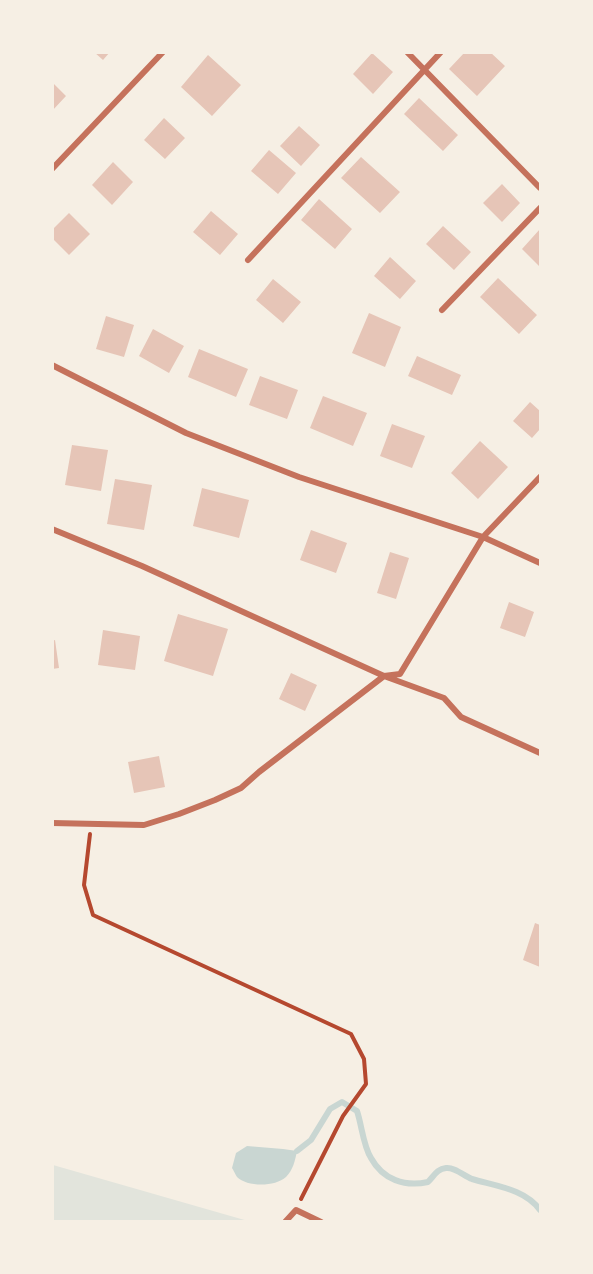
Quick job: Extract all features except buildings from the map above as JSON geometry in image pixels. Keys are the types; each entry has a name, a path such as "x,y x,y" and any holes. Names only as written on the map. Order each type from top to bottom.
{"street":[{"path":"52,170 163,52"},
{"path":"407,52 540,188"},
{"path":"248,260 441,52"},
{"path":"442,310 540,208"},
{"path":"52,365 186,433 299,477 483,537 540,562"},
{"path":"52,823 144,825 206,804 241,788 384,676 400,674 483,537 540,477"},
{"path":"52,529 142,566 384,676 444,698 461,717 540,753"},
{"path":"285,1221 296,1210 321,1221"}],"path":[{"path":"91,824 84,885 93,915 351,1034 364,1059 366,1084 343,1116 296,1210"}],"shaded area":[{"path":"247,1146 297,1151 286,1177 275,1183 254,1184 237,1177 232,1168 236,1153"},
{"path":"53,1165 248,1221 53,1221"}],"waterway":[{"path":"297,1151 311,1140 330,1109 342,1102 357,1111 368,1153 376,1166 388,1177 403,1182 428,1182 440,1170 449,1168 472,1179 518,1193 534,1203 540,1210"}]}
